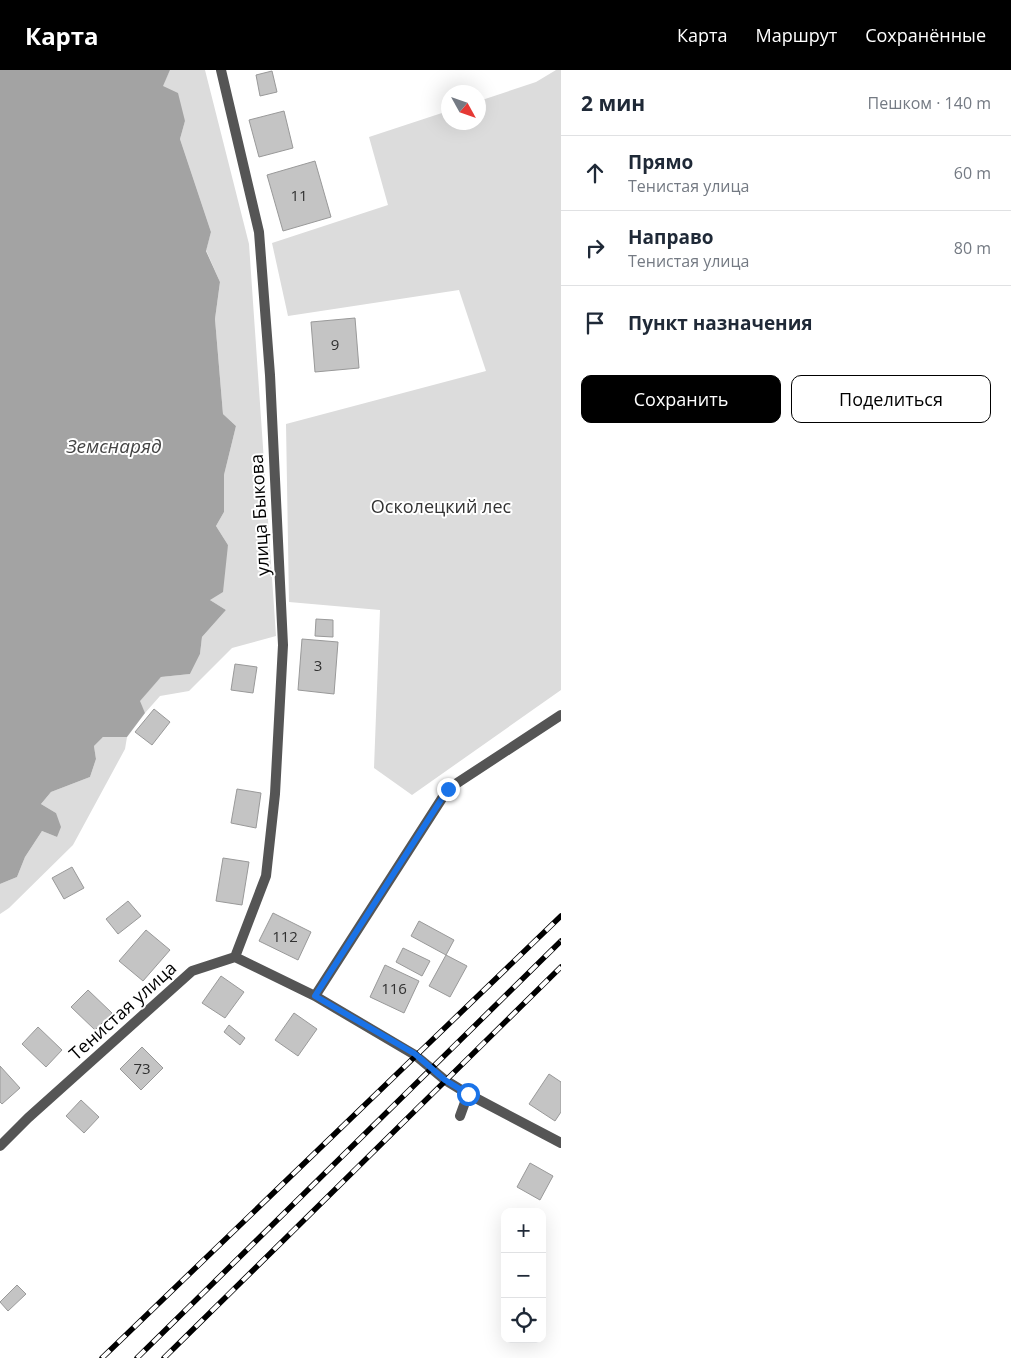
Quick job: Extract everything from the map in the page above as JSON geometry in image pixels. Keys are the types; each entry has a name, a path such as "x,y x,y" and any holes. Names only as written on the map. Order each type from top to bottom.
{"street":[{"name":"улица Быкова","path":"221,70 259,232 270,375 283,645 275,794 266,876 235,957"},
{"path":"315,996 448,789 561,715"},
{"path":"235,957 315,996 415,1054 445,1080 468,1094 561,1143"},
{"name":"Тенистая улица","path":"0,1146 28,1118 192,971 235,957"},
{"path":"460,1116 468,1094"}],"green space":[{"path":"170,70 205,70 249,244 276,636 232,648 189,691 160,696 145,713 139,701 161,677 190,674 200,654 202,637 226,610 210,600 228,545 216,526 224,512 224,475 236,426 223,414 215,319 220,282 206,250 211,232 180,139 185,121 162,86"},
{"name":"Осколецкий лес","path":"556,70 561,70 561,690 412,795 374,768 380,610 289,602 286,424 486,371 459,290 288,316 272,243 388,205 369,137 441,113 441,130 486,130 486,99 536,82"},
{"path":"103,737 127,737 125,749 73,845 9,908 0,914 0,884 17,877 25,857 42,831 57,837 56,813 41,804 51,792 90,777 96,759 94,746"}],"water":[{"name":"Земснаряд","path":"0,70 170,70 163,86 178,93 185,121 180,139 211,232 206,251 220,282 215,319 223,414 236,426 224,475 224,512 216,526 228,545 223,592 210,600 226,610 202,637 200,654 190,674 161,677 140,701 145,713 127,737 103,737 94,746 96,759 90,777 51,792 41,804 56,813 61,827 57,837 42,831 25,857 17,877 0,884"}],"building":[{"path":"272,71 277,92 260,96 256,75"},
{"path":"284,111 293,148 259,157 249,120"},
{"path":"315,161 331,217 283,231 267,175"},
{"path":"355,318 359,368 315,372 311,322"},
{"path":"316,619 333,620 333,637 315,636"},
{"path":"302,639 338,642 334,694 298,690"},
{"path":"235,664 257,667 253,693 231,690"},
{"path":"154,709 170,722 152,745 135,732"},
{"path":"237,789 261,793 256,828 231,823"},
{"path":"223,858 249,862 242,905 216,901"},
{"path":"72,867 84,888 64,899 52,878"},
{"path":"128,901 141,916 118,934 106,919"},
{"path":"273,913 311,932 298,960 259,941"},
{"path":"419,921 454,940 446,955 411,936"},
{"path":"146,930 170,950 143,981 119,961"},
{"path":"403,948 430,961 422,976 396,962"},
{"path":"446,955 467,966 450,997 429,986"},
{"path":"385,965 419,981 404,1013 370,997"},
{"path":"221,976 244,992 225,1018 202,1003"},
{"path":"88,990 112,1013 95,1030 71,1007"},
{"path":"294,1013 317,1029 298,1056 275,1040"},
{"path":"229,1025 245,1038 240,1045 224,1032"},
{"path":"38,1027 62,1050 46,1067 22,1044"},
{"path":"142,1047 163,1068 141,1090 120,1069"},
{"path":"0,1066 20,1088 2,1104 0,1102"},
{"path":"549,1074 561,1082 561,1112 555,1121 529,1104"},
{"path":"81,1100 99,1117 84,1133 66,1116"},
{"path":"530,1163 553,1176 540,1200 517,1187"},
{"path":"17,1285 26,1294 8,1311 0,1302"}],"railway":[{"path":"102,1358 561,916"},
{"path":"137,1358 561,941"},
{"path":"164,1358 561,967"}],"route":[{"path":"448,789 315,996 415,1054 445,1080 468,1094"}]}
